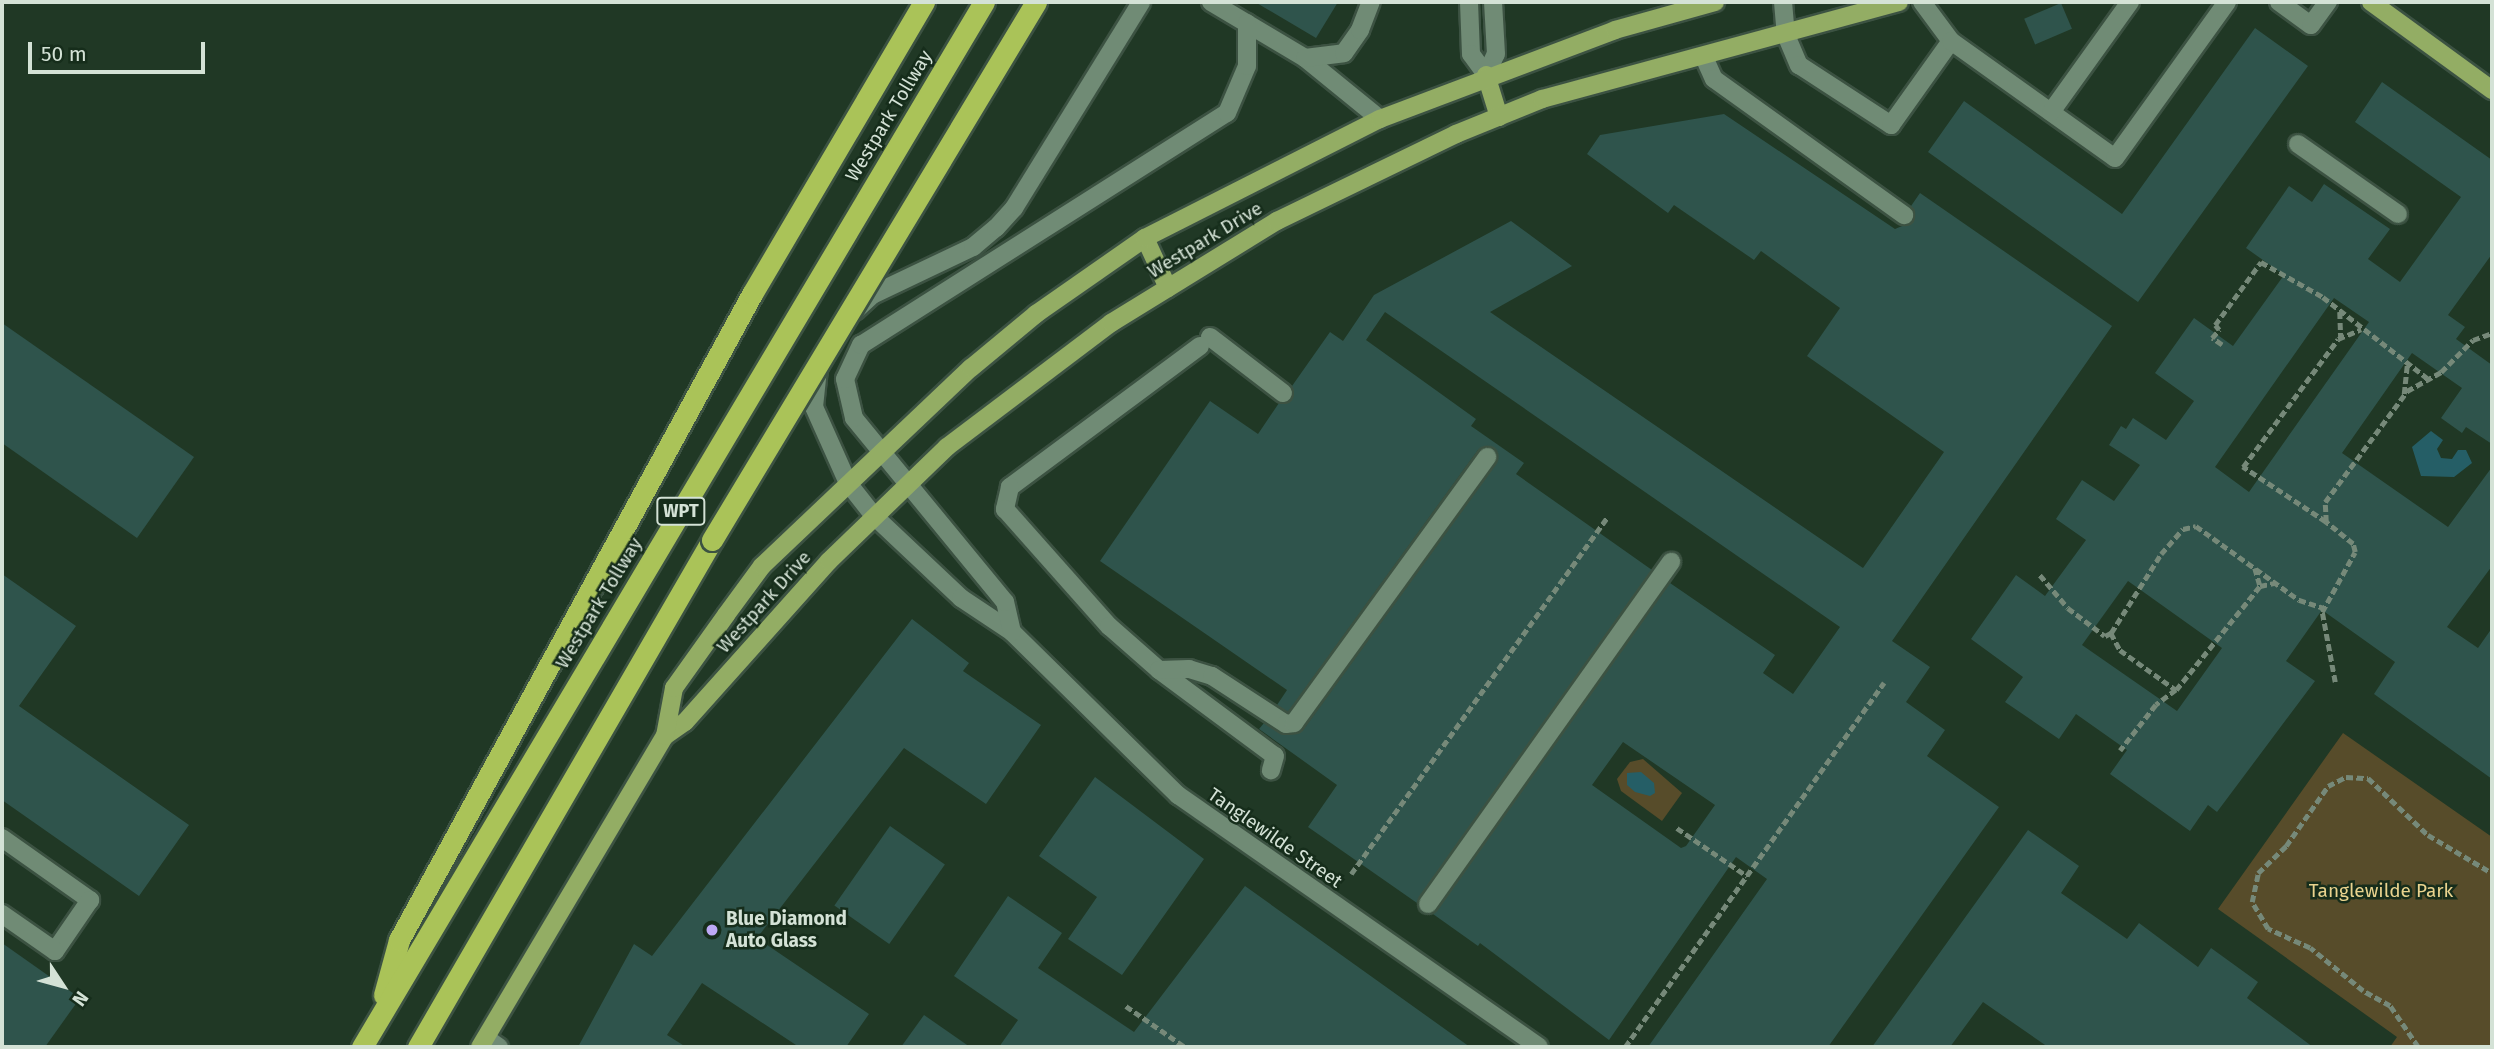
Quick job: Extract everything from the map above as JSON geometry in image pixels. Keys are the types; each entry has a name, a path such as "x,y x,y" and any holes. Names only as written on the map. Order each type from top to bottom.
{"highway":[{"path":"377,1021 399,940 752,294 923,2"},
{"name":"Westpark Tollway","path":"362,1047 984,2"},
{"name":"WPT","path":"418,1047 566,797 712,540 1036,2"}],"main road":[{"name":"Westpark Drive","path":"489,1044 665,736 674,688 762,566 882,451 1036,314 1145,238 1380,119 1486,75 1715,2"},
{"name":"Westpark Drive","path":"665,736 685,722 908,482 1029,383 1167,288 1277,221 1542,99 1786,35 1899,2"},
{"path":"2371,2 2492,90"},
{"path":"1486,75 1499,117"},
{"path":"1145,238 1167,288"}],"street":[{"name":"Tanglewilde Street","path":"1141,2 1014,208 996,228 973,247 872,295 834,331 815,375 814,407 848,483 874,516 961,598 1013,632 1178,795 1539,1047"},
{"path":"1211,2 1305,58 1380,119"},
{"path":"1305,58 1344,53 1360,30 1371,2"},
{"path":"1469,2 1471,54 1486,75 1496,54 1493,2"},
{"path":"1783,2 1786,35 1800,65 1891,125 1951,41"},
{"path":"1922,2 1951,41 2115,158 2227,2"},
{"path":"2051,112 2130,2"},
{"path":"2279,2 2311,25 2328,2"},
{"name":"Tanglewilde Street","path":"1013,632 1005,602 855,418 845,379 861,345 1227,113 1247,66 1247,23"},
{"path":"1704,57 1714,79 1905,215"},
{"path":"2298,144 2398,214"},
{"path":"1270,770 1275,756 1159,670 1109,626 1005,509 1010,488 1205,341 1283,393"},
{"path":"1159,670 1189,669 1212,676 1286,724 1294,723 1487,457"},
{"path":"1428,904 1671,562"},
{"path":"2,838 90,900 55,951 2,914"}],"path":[{"path":"2222,345 2212,338 2219,330 2215,325 2261,262 2340,312 2427,379"},
{"path":"2340,312 2341,337"},
{"path":"2335,681 2323,608 2356,552 2353,544 2326,522 2244,467 2341,337 2361,329"},
{"path":"2326,522 2325,502 2335,483 2404,395 2447,367 2473,340 2492,333"},
{"path":"2404,395 2407,364"},
{"path":"1352,874 1608,517"},
{"path":"2111,634 2161,554 2188,526 2196,526 2311,608 2323,608"},
{"path":"2254,568 2260,586"},
{"path":"2040,575 2067,608 2100,634 2111,634"},
{"path":"2120,751 2156,705 2176,690 2260,586 2275,583"},
{"path":"2111,634 2120,650 2176,690"},
{"path":"1625,1047 1884,684"},
{"path":"2417,1047 2390,1006 2362,991 2310,948 2268,929 2252,902 2258,873 2286,846 2328,786 2346,778 2374,782 2428,835 2492,873"},
{"path":"1677,828 1747,876"},
{"path":"1126,1006 1185,1047"}],"green space":[{"name":"Tanglewilde Park","path":"2343,733 2492,837 2492,1047 2390,1047 2397,1037 2218,909"},
{"path":"1643,759 1682,793 1662,821 1621,791 1617,779 1630,762"}],"water":[{"path":"2431,431 2443,440 2437,449 2441,458 2452,459 2458,450 2466,450 2472,463 2454,477 2421,476 2412,447"},
{"path":"1641,772 1654,783 1655,793 1650,796 1635,792 1627,785 1627,773"}],"building":[{"path":"1255,2 1338,2 1316,38"},
{"path":"2061,3 2072,29 2035,44 2024,19"},
{"path":"2255,28 2308,66 2138,302 1928,152 1964,101 2122,214"},
{"path":"2382,82 2492,160 2492,254 2448,315 2465,327 2456,339 2492,365 2492,444 2466,427 2462,433 2441,418 2462,388 2412,353 2342,453 2448,527 2492,467 2492,566 2447,627 2478,648 2492,628 2492,779 2374,694 2395,662 2322,610 2286,661 2315,681 2217,812 2208,805 2190,831 2110,774 2127,750 2076,714 2059,739 2005,702 2023,677 1971,639 2016,575 2045,596 2086,540 2056,519 2082,480 2114,501 2140,465 2109,445 2121,426 2126,429 2133,418 2166,440 2194,401 2155,373 2194,318 2233,346 2284,275 2246,248 2289,186 2312,202 2324,184 2390,229 2368,259 2400,282 2461,197 2355,122","holes":["2334,298 2369,322 2249,492 2215,467","2128,581 2222,648 2177,711 2082,645"]},
{"path":"1724,114 1895,229 1914,221 1911,206 1920,193 2112,326 1892,641 1930,667 1906,702 1945,730 1927,756 1999,807 1828,1047 1648,1047 1767,879 1736,857 1609,1040 1480,943 1478,946 1433,914 1670,583 1775,655 1763,673 1793,694 1840,627 1385,312 1366,340 1476,419 1471,426 1524,463 1516,474 1652,570 1417,903 1308,827 1337,785 1259,729 1264,723 1286,735 1303,730 1496,464 1494,448 1478,450 1288,712 1277,705 1287,690 1100,561 1210,401 1258,434 1279,403 1292,399 1292,386 1330,332 1343,341 1374,295 1511,221 1572,266 1490,312 1863,568 1944,452 1807,356 1840,308 1761,251 1754,260 1674,205 1668,213 1587,154 1600,135","holes":["1623,742 1715,805 1686,846 1681,848 1592,785"]},
{"path":"2,323 194,457 137,538 2,443"},
{"path":"2,574 76,626 19,706 189,825 139,896 2,800"},
{"path":"912,619 969,663 963,671 1041,725 986,804 904,748 757,938 869,1014 846,1047 799,1047 702,983 667,1035 686,1047 578,1047 634,944 652,956"},
{"path":"1095,777 1204,859 1122,975 1068,939 1097,897 1039,856"},
{"path":"890,826 945,864 889,944 834,905"},
{"path":"2028,830 2079,866 2061,893 2127,939 2139,923 2198,967 2211,948 2258,982 2247,998 2313,1047 2048,1047 1983,1002 1950,1047 1872,1047"},
{"path":"1245,886 1470,1047 999,1047 1018,1020 954,976 1008,896 1062,933 1038,968 1134,1032"},
{"path":"2,943 80,998 45,1047 2,1047"},
{"path":"924,1015 970,1047 901,1047"}],"place":[{"name":"Blue Diamond Auto Glass","path":"712,930"}]}
